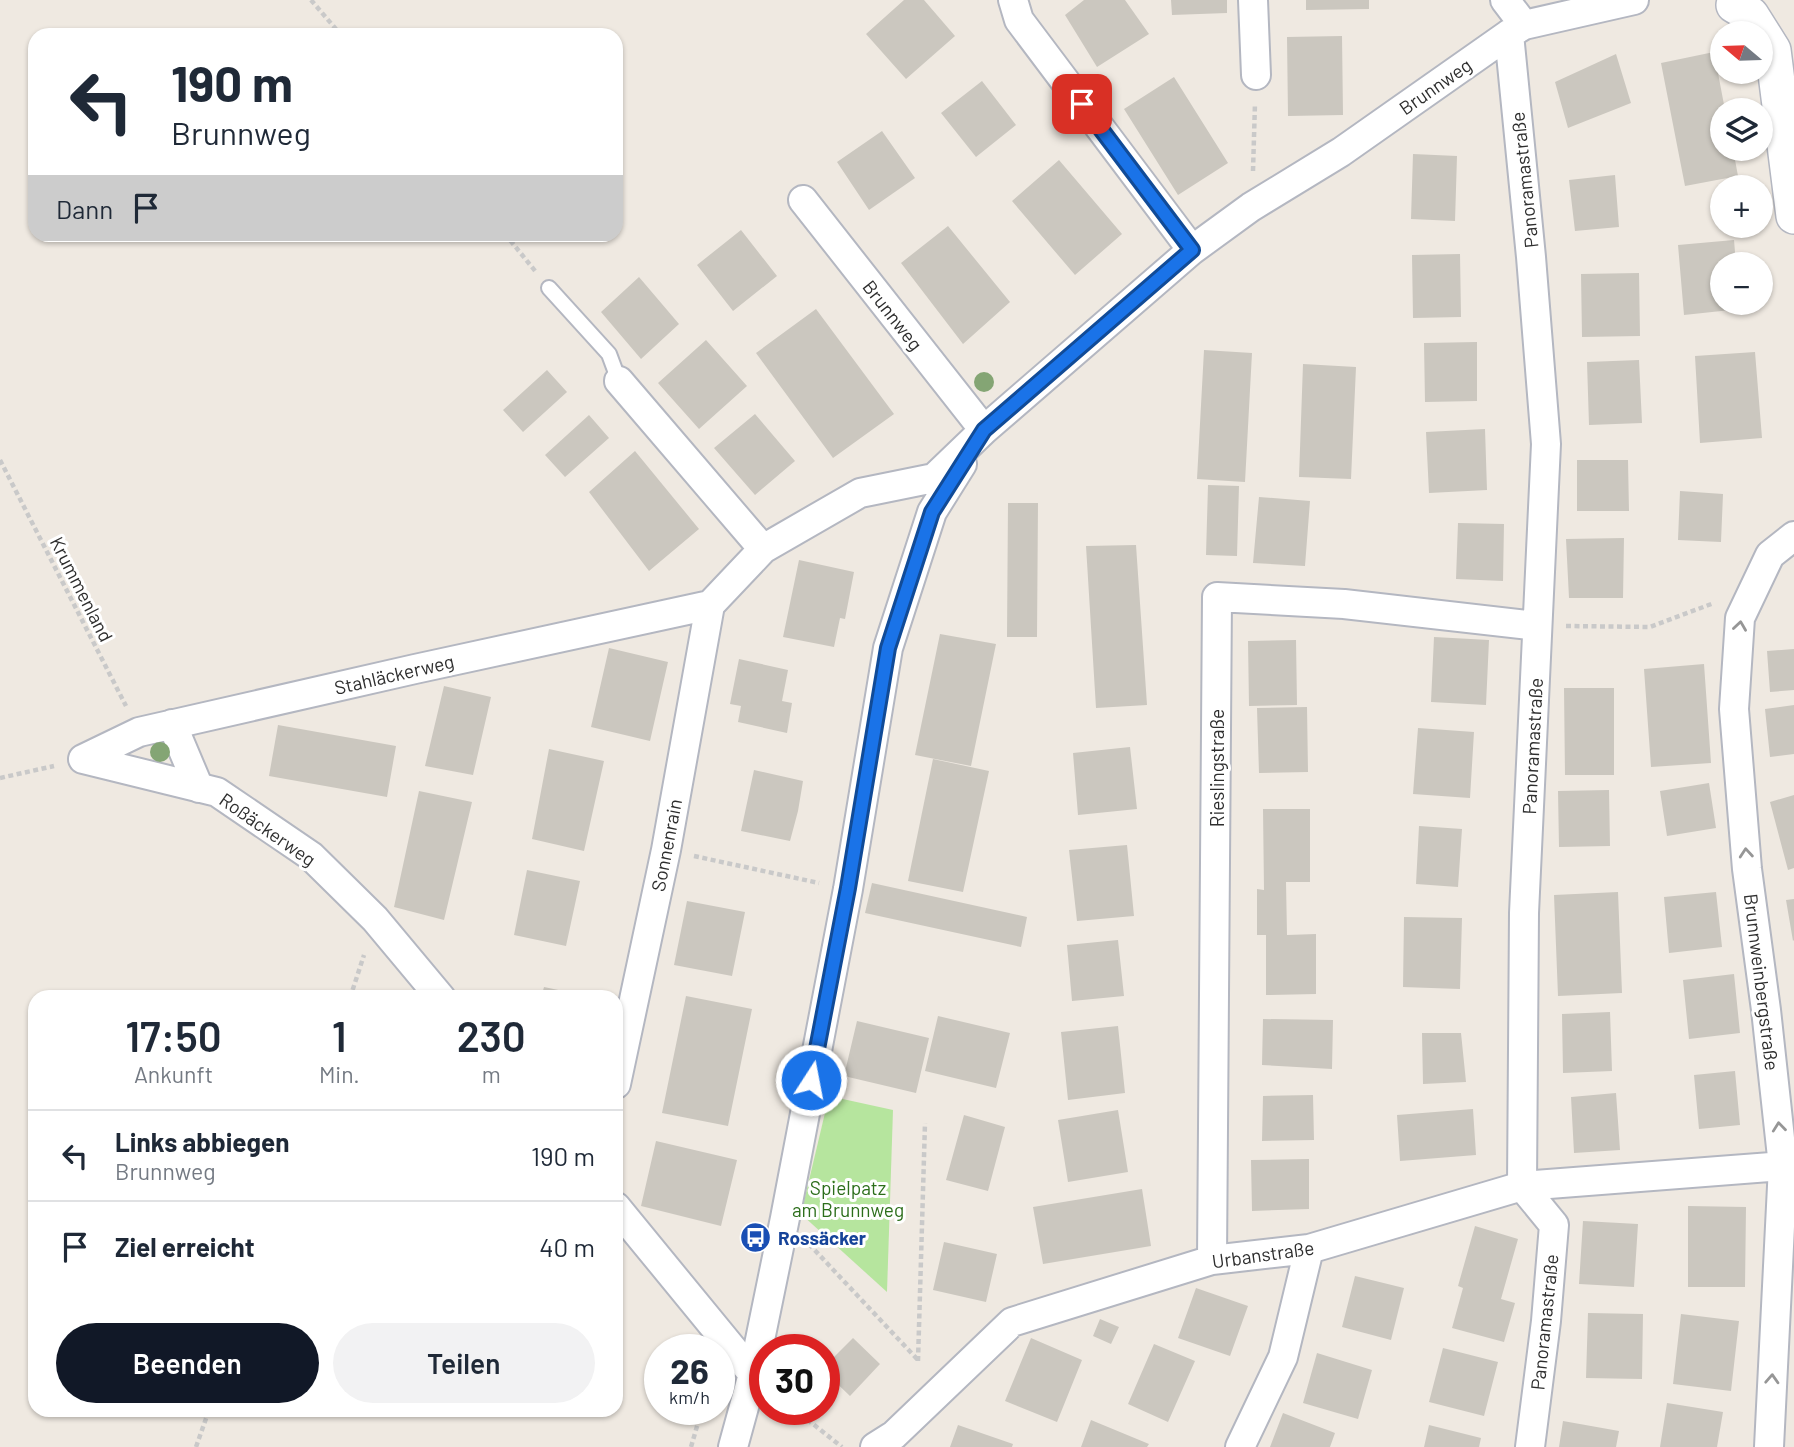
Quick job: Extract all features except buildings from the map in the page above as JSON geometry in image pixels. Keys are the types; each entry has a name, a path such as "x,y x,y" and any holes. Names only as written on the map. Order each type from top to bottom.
{"street":[{"path":"1013,0 1019,20 1192,250"},
{"path":"1253,0 1256,75"},
{"path":"1505,0 1516,30"},
{"name":"Brunnweg","path":"710,605 763,548 859,493 934,478 984,430 1192,250 1251,207 1341,152 1516,30 1634,0"},
{"path":"1729,2 1752,15 1773,50 1794,216"},
{"name":"Panoramastraße","path":"1516,30 1546,444 1524,913 1522,1186 1554,1225 1546,1321 1530,1447"},
{"name":"Brunnweg","path":"803,200 984,430"},
{"path":"619,381 763,548"},
{"name":"Brunnweg","path":"761,1334 848,888 888,648 932,512 984,430"},
{"name":"Brunnweinbergstraße","path":"1769,1447 1783,1166 1747,869 1734,709 1740,618 1770,555 1794,536"},
{"name":"Rieslingstraße","path":"1212,1260 1217,597 1344,604 1537,626"},
{"name":"Stahläckerweg","path":"83,759 139,732 710,605"},
{"name":"Sonnenrain","path":"623,1051 666,850 710,605"},
{"path":"172,724 199,788"},
{"name":"Roßäckerweg","path":"83,759 217,792 311,856 376,919 434,990"},
{"name":"Urbanstraße","path":"875,1447 894,1435 1012,1322 1212,1260 1309,1249 1522,1186 1783,1166"},
{"path":"623,1215 749,1369"},
{"path":"1240,1447 1283,1357 1309,1249"},
{"name":"Brunnweg","path":"733,1447 749,1389"}],"lane":[{"path":"549,288 609,354 619,381"}],"path":[{"path":"311,0 335,28"},
{"path":"1251,207 1256,75"},
{"path":"512,242 549,288"},
{"name":"Krummenland","path":"0,460 139,732"},
{"path":"1537,626 1650,627 1754,589"},
{"path":"0,778 83,759"},
{"path":"666,850 848,888"},
{"path":"354,990 376,919"},
{"path":"918,1361 925,1123"},
{"path":"785,1217 944,1389"},
{"path":"196,1447 207,1417"},
{"path":"691,1447 697,1425"},
{"path":"814,1425 842,1447"}],"green space":[{"name":"Spielpatz am Brunnweg","path":"829,1096 893,1110 887,1292 801,1214"}],"place":[{"name":"Rossäcker","path":"755,1237"}],"route":[{"path":"811,1080 848,888 888,648 932,512 984,430 1192,250 1082,104"}]}
